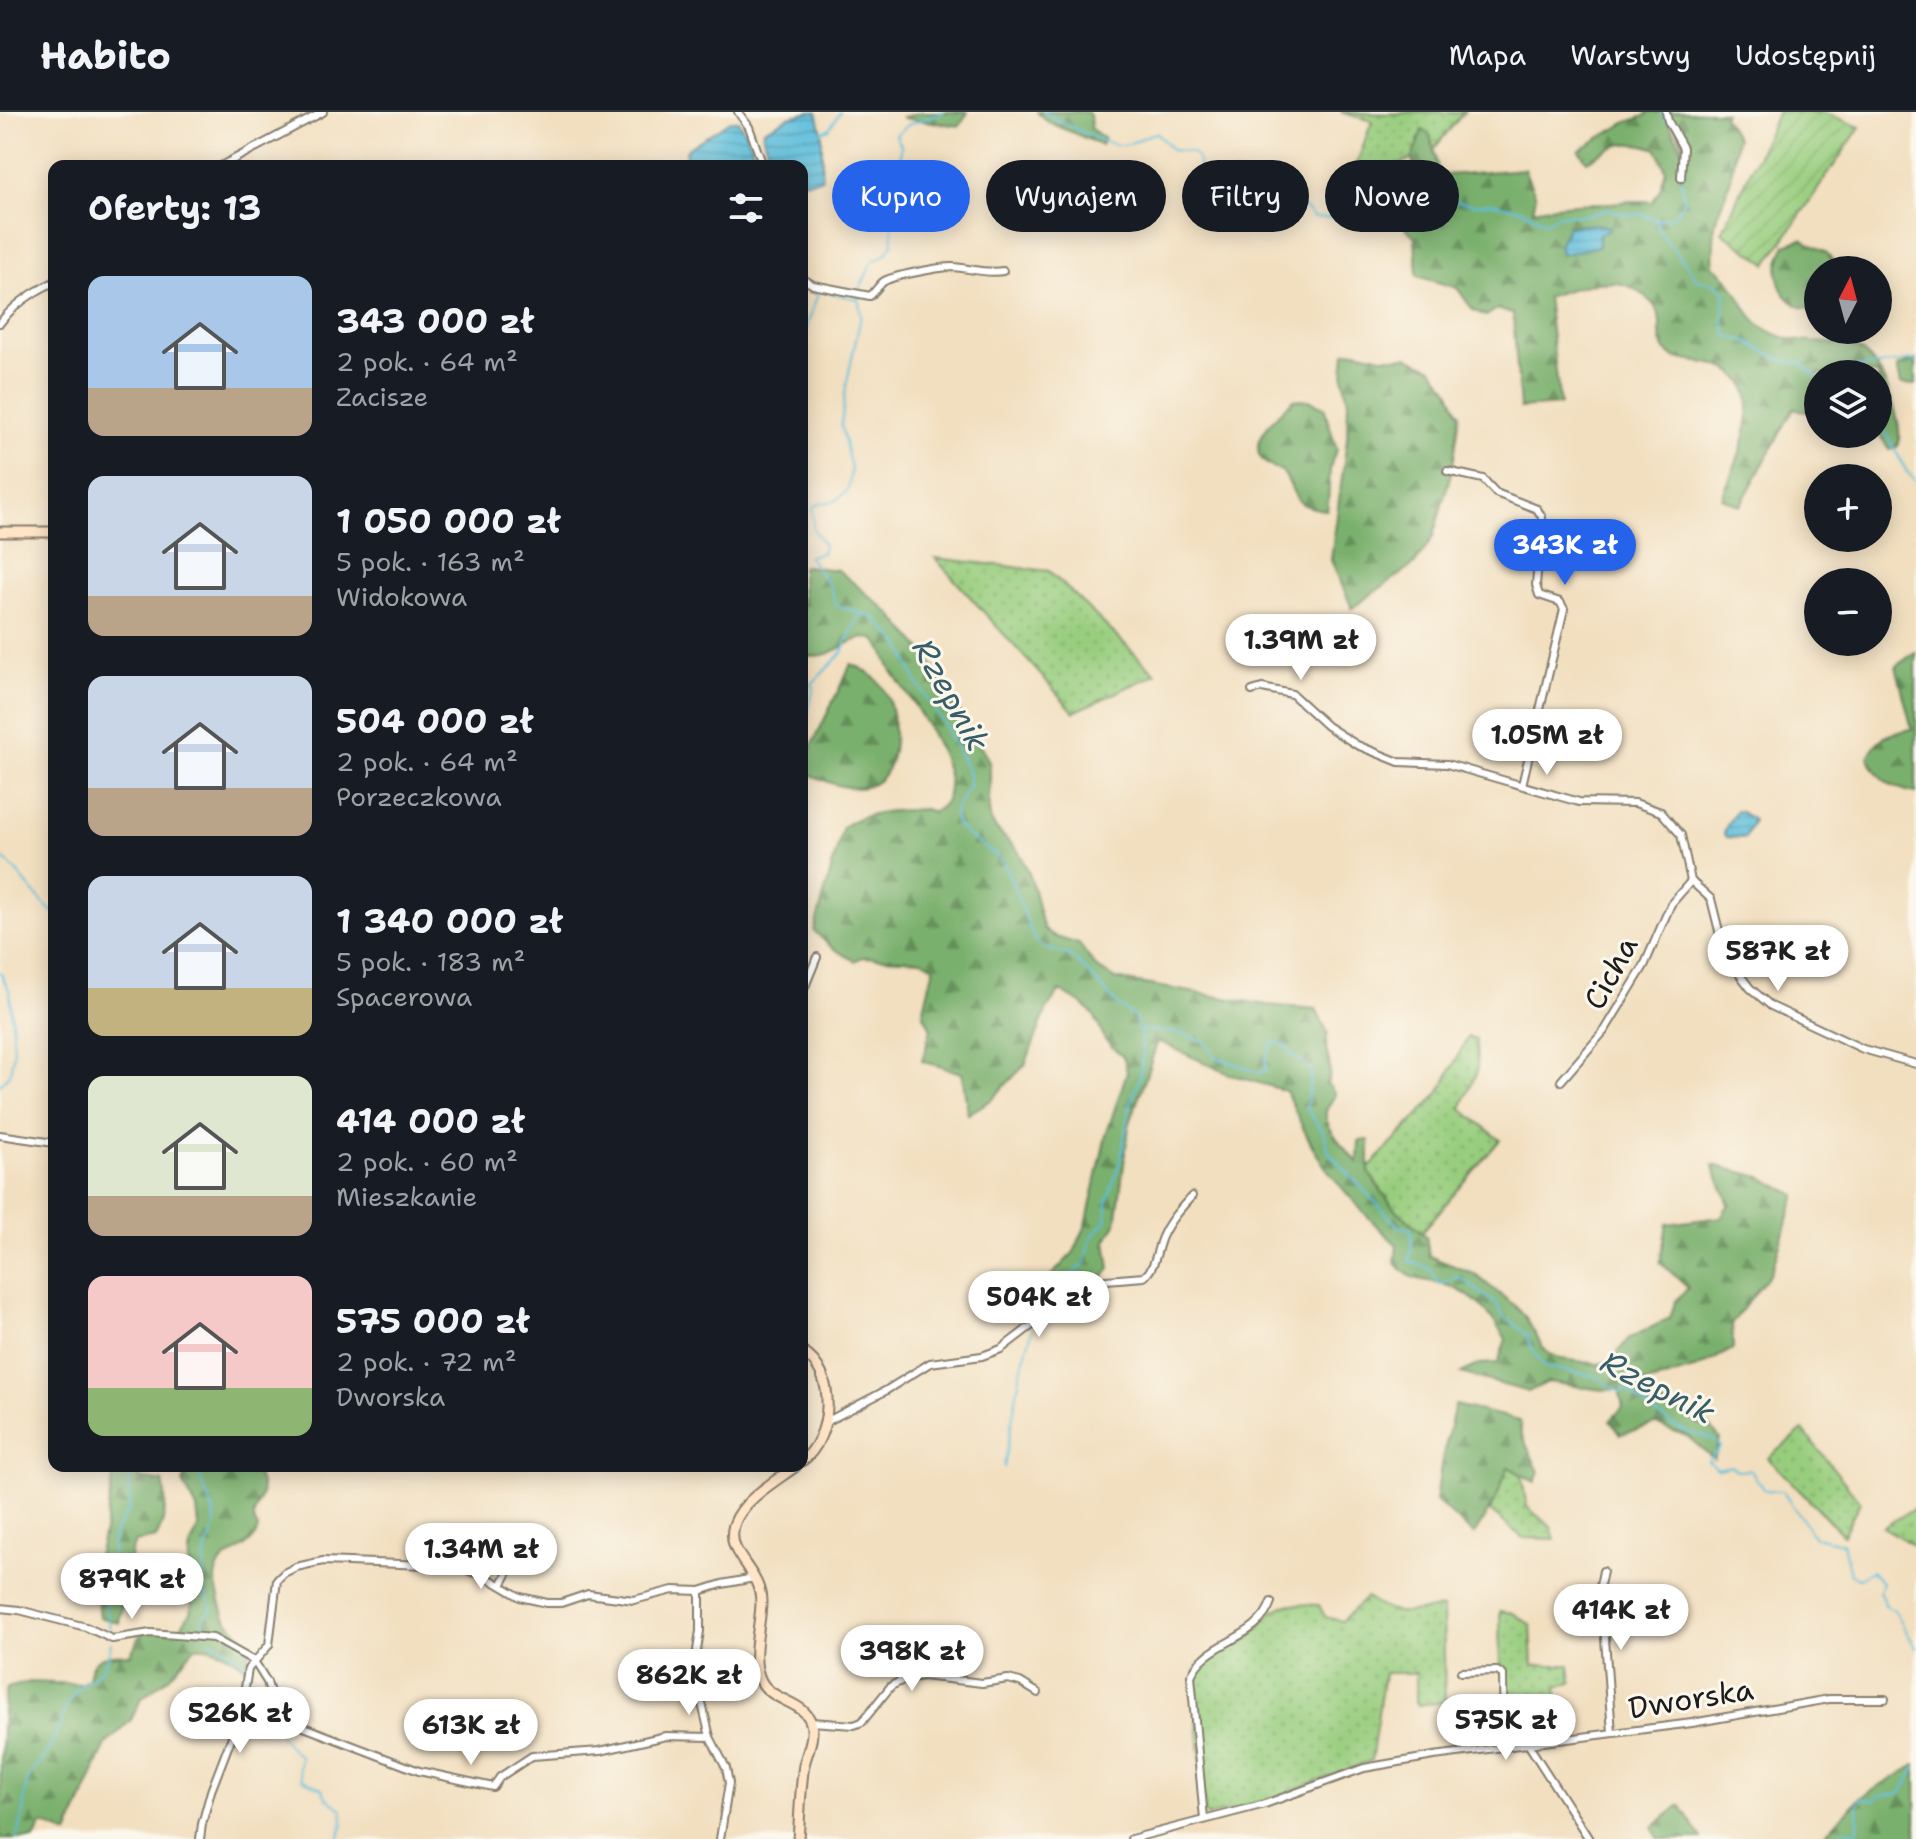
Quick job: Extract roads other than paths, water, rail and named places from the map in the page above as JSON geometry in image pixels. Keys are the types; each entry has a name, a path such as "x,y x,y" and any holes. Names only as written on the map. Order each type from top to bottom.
{"street":[{"path":"232,160 323,112"},
{"path":"738,112 749,127 761,160"},
{"path":"1666,112 1683,148 1681,178"},
{"path":"808,282 870,296 884,281 935,268 952,267 990,273 1003,271"},
{"path":"0,323 15,306 48,285"},
{"path":"1447,471 1483,479 1496,493 1537,509 1542,517 1536,585 1539,595 1560,602 1564,609 1522,785"},
{"path":"0,534 48,532"},
{"path":"1252,691 1262,688 1292,694 1335,731 1375,755 1399,762 1447,764 1579,802 1635,803 1661,812 1681,835 1691,881 1711,899 1725,955 1760,999 1863,1049 1916,1064"},
{"name":"Cicha","path":"1561,1081 1605,1030 1644,966 1671,904 1691,881"},
{"path":"808,979 817,957"},
{"path":"0,1135 48,1142"},
{"path":"826,1422 930,1363 982,1356 1001,1349 1040,1319 1066,1288 1081,1282 1144,1277 1150,1272 1171,1218 1192,1196"},
{"path":"808,1356 821,1372 827,1404 826,1422 820,1439 808,1454"},
{"path":"788,1472 736,1516 732,1530 733,1545 759,1586 761,1601 756,1657 761,1681 770,1693 806,1713 811,1722 813,1734 804,1765 798,1839"},
{"path":"501,1585 522,1548"},
{"path":"200,1839 211,1791 241,1713 248,1669 269,1645 277,1580 296,1567 323,1561 451,1566 483,1575 520,1597 547,1603 561,1603 588,1594 634,1600 673,1590 700,1591 754,1578"},
{"path":"1603,1571 1594,1614 1604,1625 1612,1733"},
{"path":"700,1591 700,1631 694,1670 710,1737 726,1768 729,1783 720,1839"},
{"path":"1204,1819 1191,1676 1197,1662 1252,1629 1268,1611 1271,1602"},
{"path":"0,1608 86,1627 112,1639 151,1633 213,1638 254,1661 267,1682 275,1710 296,1724 419,1771 493,1787 500,1777 532,1756 600,1751 666,1736 710,1737"},
{"path":"1461,1672 1497,1671 1503,1675 1504,1747"},
{"path":"811,1722 854,1725 862,1722 891,1686 905,1679 923,1676 982,1683 1008,1679 1038,1693"},
{"name":"Dworska","path":"1131,1839 1265,1804 1364,1768 1692,1723 1829,1699 1885,1699"},
{"path":"1528,1744 1589,1839"}],"water":[{"path":"817,112 822,132 822,179 808,181 808,160 770,160 764,130 789,117"},
{"path":"730,121 738,121 752,146 753,160 687,160 685,152"},
{"path":"1595,224 1609,227 1609,230 1599,234 1599,246 1561,255 1559,245 1568,227"},
{"path":"1736,811 1753,820 1745,838 1726,837 1724,834"}],"waterway":[{"path":"821,132 829,129 840,112"},
{"name":"Rzepnik","path":"859,291 872,262 886,254 893,244 892,220 900,179 901,145 896,135 908,125 943,112"},
{"path":"1044,112 1113,144 1125,145 1157,133 1172,150 1193,153 1197,160"},
{"path":"1661,112 1666,122"},
{"path":"678,160 684,158"},
{"path":"1309,213 1314,217 1350,219 1354,225 1394,221 1430,196 1475,205 1490,203 1520,209 1546,222 1559,215 1591,215 1608,209 1665,219 1676,214 1683,203 1682,180"},
{"path":"1656,221 1659,230 1697,280 1715,283 1725,292 1723,322 1728,337 1743,340 1777,358 1804,365"},
{"path":"808,323 819,290 857,299"},
{"name":"Rzepnik","path":"858,296 861,316 841,425 851,469 849,485 847,491 835,501 813,507 813,529 824,545 822,553 808,556 829,585 837,606 875,618 901,646 918,685 944,724 969,773 969,786 954,812 956,824 1000,858 1034,939 1043,947 1075,959 1117,1004 1135,1018 1139,1030 1180,1033 1206,1042 1214,1056 1259,1073 1266,1070 1266,1057 1274,1042 1285,1045 1292,1055 1312,1070 1306,1107 1325,1135 1329,1153 1398,1226 1411,1229 1409,1261 1430,1269 1440,1285 1456,1276 1496,1302 1503,1316 1527,1334 1531,1347 1545,1367 1595,1376 1620,1392 1626,1389 1672,1424 1716,1442 1721,1447 1708,1461 1717,1469 1731,1466 1738,1471 1750,1470 1765,1490 1783,1491 1813,1537 1843,1543 1850,1575 1859,1578 1871,1571 1882,1582 1879,1591 1886,1607 1894,1610 1916,1648"},
{"path":"1892,363 1916,360"},
{"path":"1892,444 1907,472 1916,481"},
{"path":"808,688 841,654 859,616"},
{"path":"808,712 814,686"},
{"path":"0,857 12,866 48,907"},
{"path":"0,972 10,992 14,1050 10,1073 0,1085"},
{"path":"1033,1320 1057,1287 1086,1263 1090,1239 1106,1221 1107,1202 1121,1159 1131,1102 1139,1079 1143,1055 1140,1032"},
{"path":"1004,1467 1020,1375 1032,1330"},
{"path":"111,1634 106,1606 114,1534 129,1509 130,1472"},
{"path":"197,1472 215,1517 204,1568 204,1589 212,1609 203,1619 205,1633"},
{"path":"210,1641 246,1664"},
{"path":"17,1839 29,1779 53,1742 69,1701 104,1665 111,1643"},
{"path":"266,1691 280,1735 300,1756 302,1779 322,1788 326,1798 342,1809 343,1825 338,1839"},
{"name":"Rzepnik","path":"1832,1839 1845,1829 1854,1833 1858,1829 1858,1804 1862,1798 1873,1801 1880,1796 1901,1793 1916,1768"}]}
